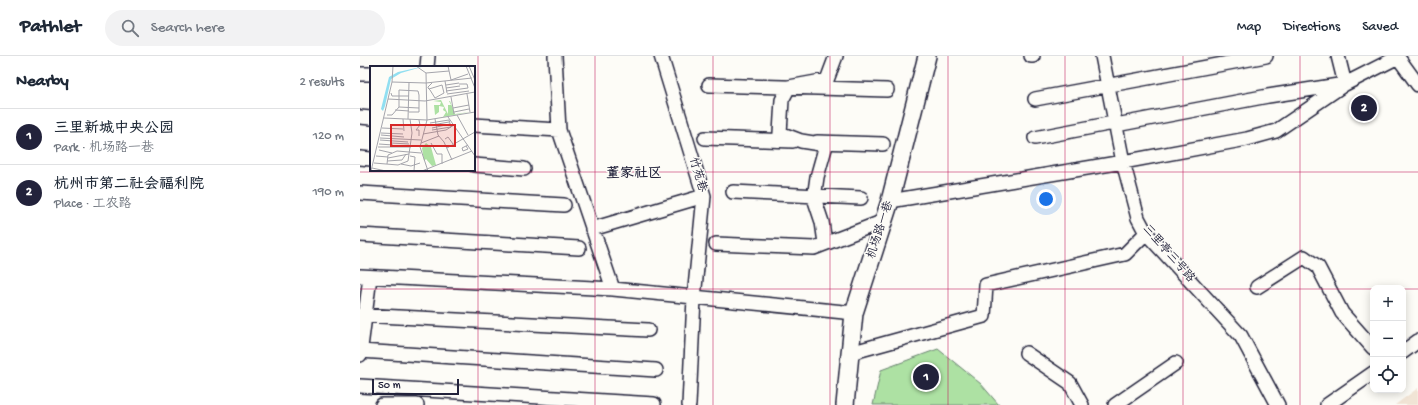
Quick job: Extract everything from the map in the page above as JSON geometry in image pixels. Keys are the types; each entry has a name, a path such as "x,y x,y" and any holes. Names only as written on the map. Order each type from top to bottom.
{"street":[{"path":"427,66 428,56"},
{"path":"555,56 559,130 613,289"},
{"name":"竹苑巷","path":"661,56 704,196 694,298 689,405"},
{"path":"789,87 827,80 836,56"},
{"name":"机场路一巷","path":"844,405 854,313 890,201 927,56"},
{"name":"三里亭三号路","path":"1102,56 1123,162 1138,218 1146,233 1242,336 1278,405"},
{"path":"1035,99 1266,56"},
{"path":"1338,56 1345,84"},
{"path":"890,201 1123,162 1247,139 1276,131 1345,84 1397,56 1417,82"},
{"path":"709,84 887,90"},
{"path":"1035,138 1108,124 1116,125 1268,96 1345,84"},
{"path":"789,87 782,100 780,133 801,141 826,145 817,177 814,195 822,222 825,244"},
{"path":"360,117 370,118"},
{"path":"475,124 559,130"},
{"path":"705,138 883,144"},
{"path":"360,158 370,159"},
{"path":"475,165 524,169"},
{"path":"733,192 861,198"},
{"path":"360,193 564,205"},
{"path":"592,229 704,196"},
{"path":"716,244 814,248 884,221"},
{"path":"850,353 984,316 986,285 1125,254 1146,233"},
{"path":"360,235 579,248"},
{"path":"1257,287 1304,257 1318,267 1342,313 1370,345"},
{"path":"360,355 365,277 613,289 854,313"},
{"path":"362,315 648,330"},
{"path":"1406,350 1418,341"},
{"path":"360,351 656,370"},
{"path":"1026,353 1070,383 1082,405"},
{"path":"1115,405 1176,363"},
{"path":"1327,405 1370,375"},
{"path":"360,386 654,404"},
{"path":"382,405 417,405"}],"shaded area":[{"path":"1418,388 1418,405 1395,405"}],"green space":[{"path":"938,349 981,384 999,405 873,405 881,370"}],"place":[{"name":"杭州市第二社会福利院","path":"1364,108"},
{"name":"三里新城中央公园","path":"926,377"}],"district":[{"name":"董家社区","path":"634,174"}]}
